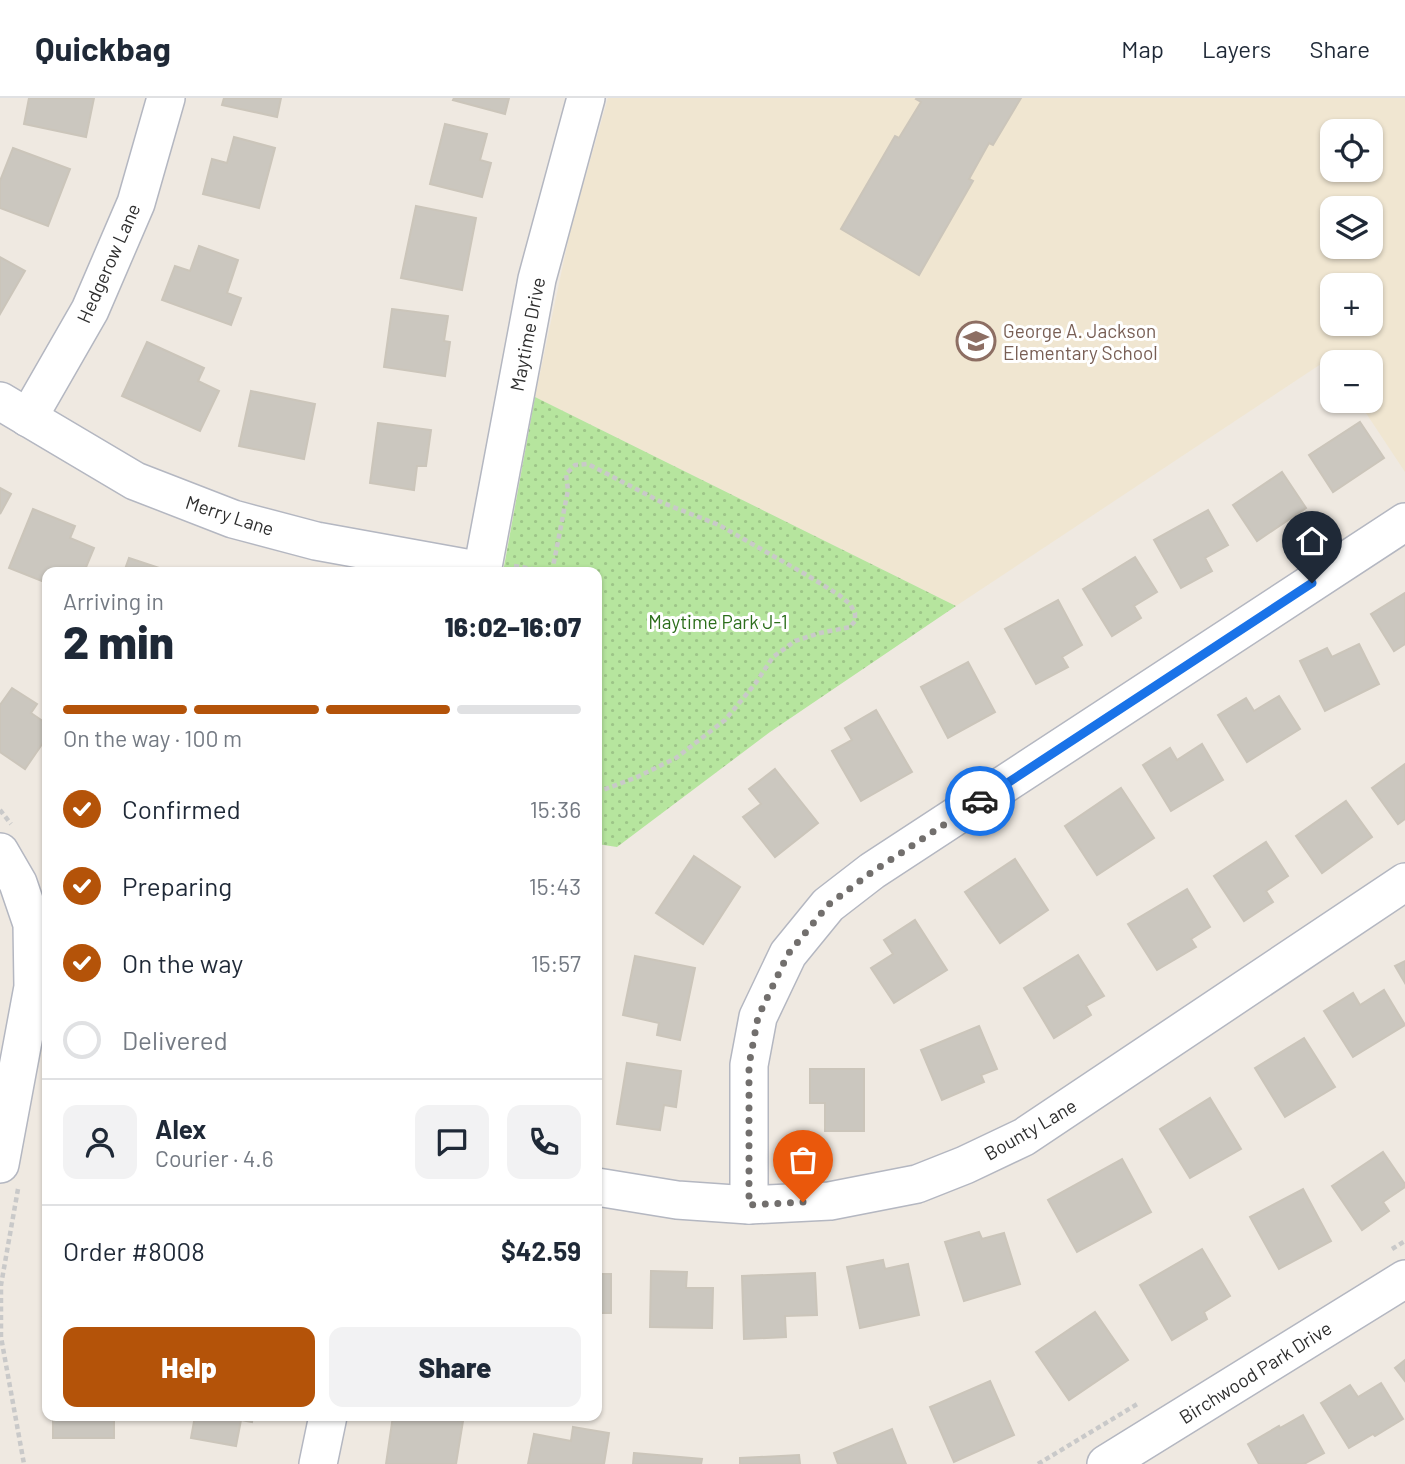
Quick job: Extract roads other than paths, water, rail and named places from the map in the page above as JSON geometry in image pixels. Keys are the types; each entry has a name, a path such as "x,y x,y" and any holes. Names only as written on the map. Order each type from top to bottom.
{"street":[{"name":"Hedgerow Lane","path":"14,409 90,310 136,203 166,98"},
{"name":"Maytime Drive","path":"491,567 537,279 586,98"},
{"name":"Merry Lane","path":"14,409 135,481 233,519 316,541 473,567"},
{"path":"749,1205 749,1065 758,1017 788,954 828,905 884,864 1405,522"},
{"path":"0,852 18,883 32,924 33,987 10,1173"},
{"name":"Bounty Lane","path":"602,1188 677,1200 749,1205 830,1201 917,1184 965,1166 1024,1137 1405,882"},
{"name":"Birchwood Park Drive","path":"1106,1464 1405,1279"},
{"path":"318,1464 327,1421"}],"place":[{"name":"George A. Jackson Elementary School","path":"976,341"}],"park label":[{"name":"Maytime Park J-1","path":"718,621"}]}
